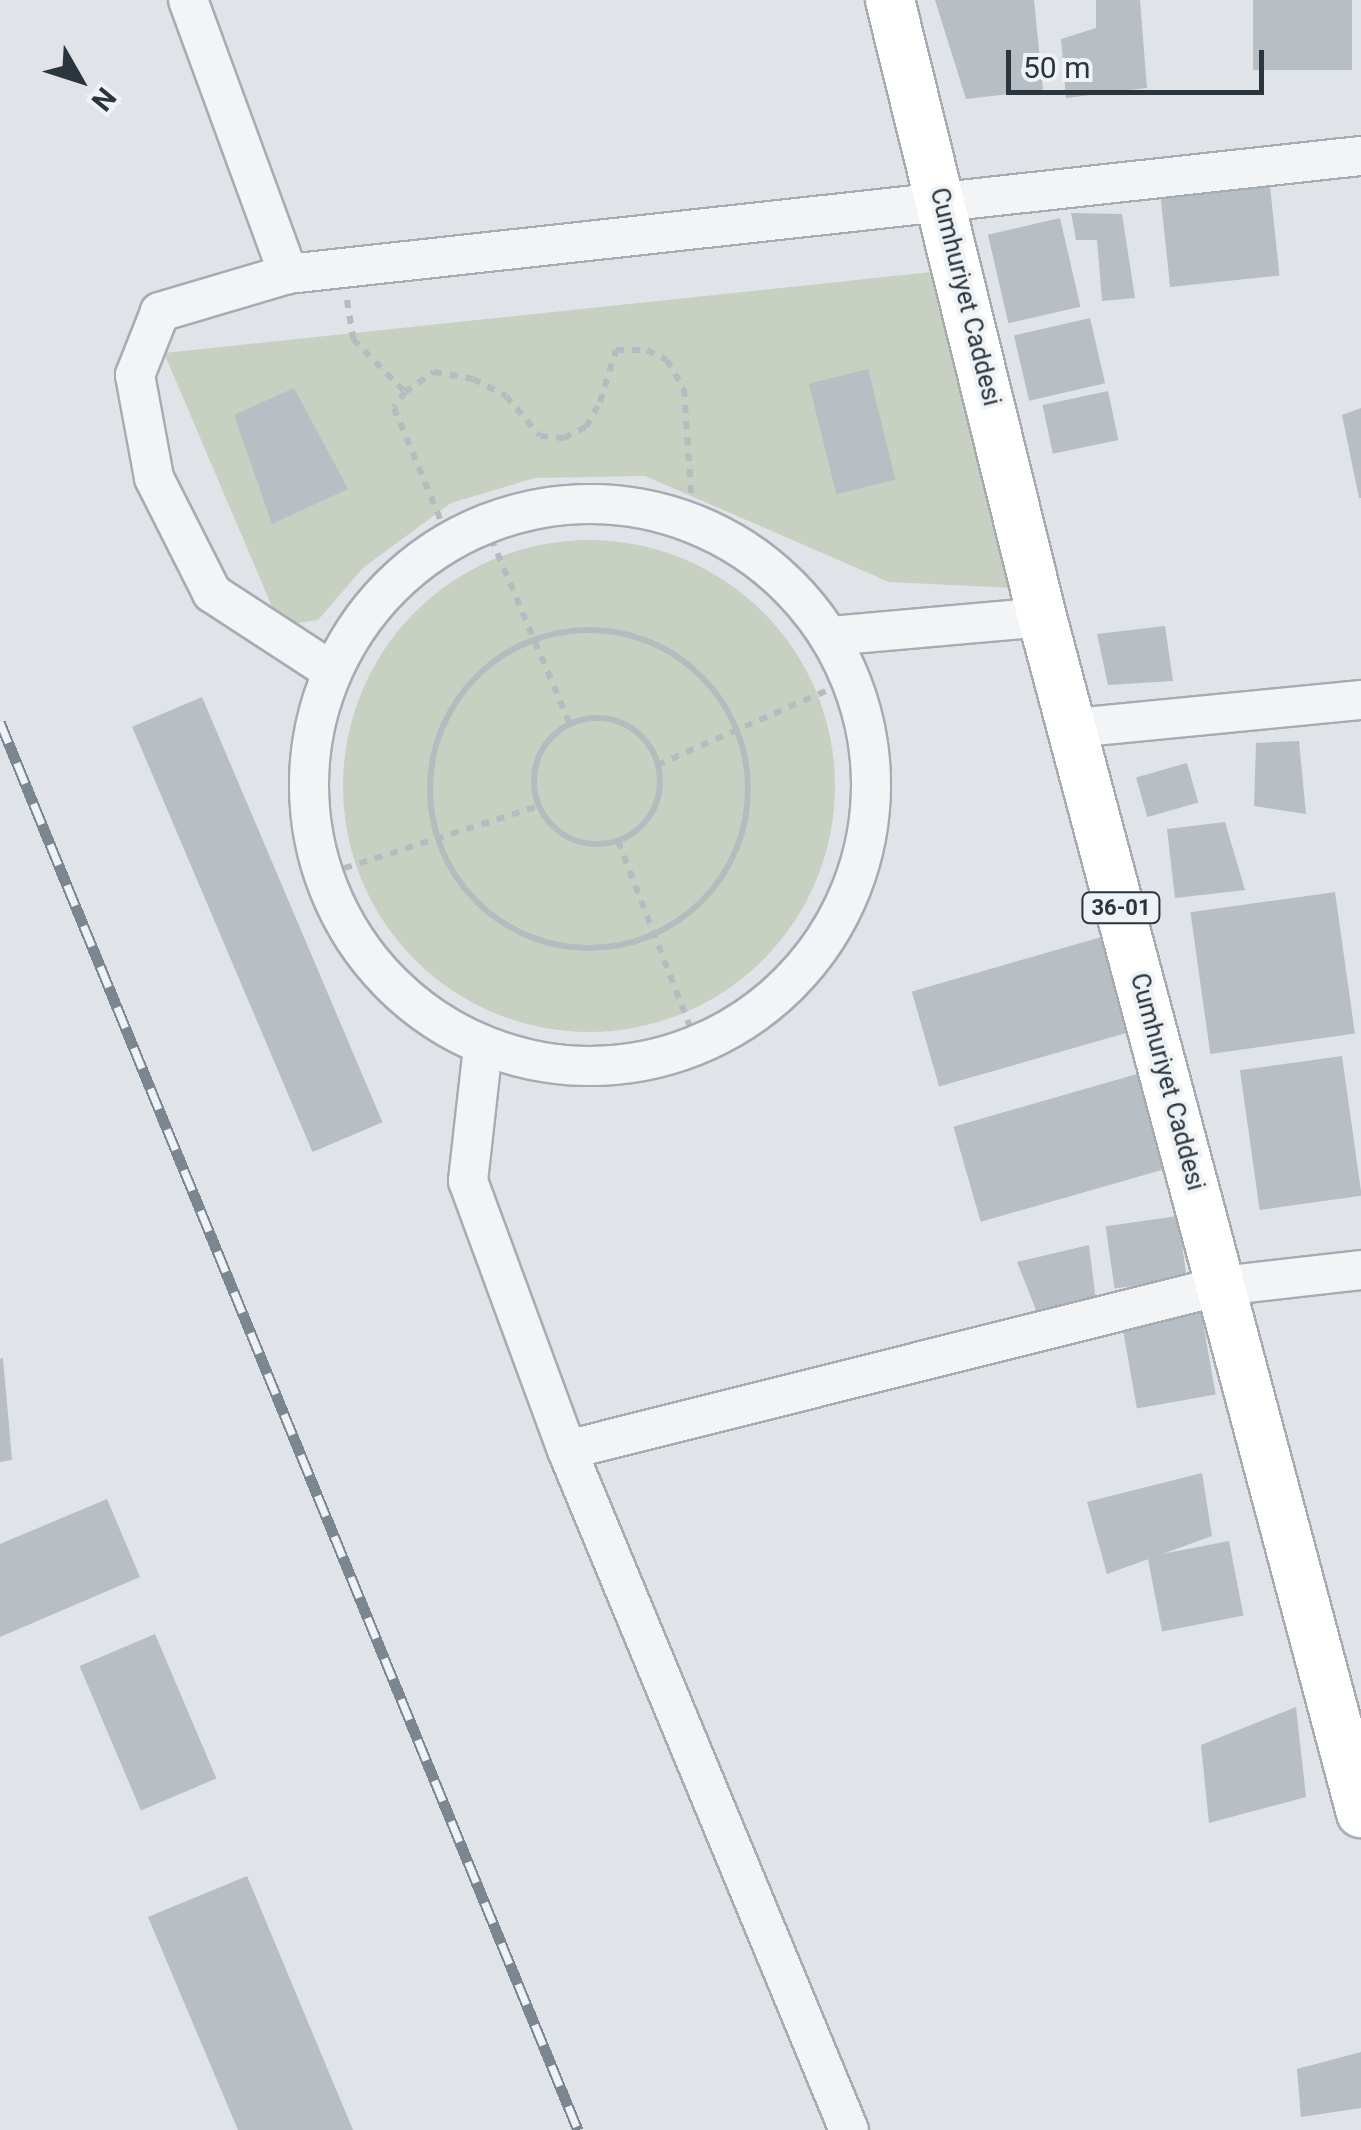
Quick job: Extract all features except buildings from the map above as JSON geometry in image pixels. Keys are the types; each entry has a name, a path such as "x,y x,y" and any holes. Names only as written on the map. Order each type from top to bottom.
{"main road":[{"name":"Cumhuriyet Caddesi","path":"890,0 1042,617 1361,1813"}],"street":[{"path":"188,0 288,274"},
{"path":"330,670 212,592 154,478 135,375 160,312 288,274 1361,156"},
{"path":"604,501 693,521 771,567 830,636 855,678 872,811 846,904 792,984 698,1047 622,1069 526,1064 436,1028 370,962 329,873 305,758 330,670 364,610 449,540 514,510 604,501"},
{"path":"830,636 1042,617"},
{"path":"1074,728 1361,700"},
{"path":"483,1047 468,1181 567,1450 849,2130"},
{"path":"567,1450 1222,1286 1361,1270"}],"path":[{"path":"342,269 353,339 405,392"},
{"path":"449,540 394,408 405,392 434,372 473,379 506,396 540,436 564,438 586,427 600,402 616,350 647,350 666,360 684,389 693,521"},
{"path":"485,524 570,724"},
{"path":"604,629 656,643 700,674 736,729 748,769 746,823 726,871 693,910 650,937 566,946 502,924 463,890 438,844 428,794 436,740 461,693 500,656 534,640 604,629"},
{"path":"657,765 855,678"},
{"path":"570,724 628,727 657,765 650,815 618,841 575,841 539,806 541,751 570,724"},
{"path":"329,873 438,844 539,806"},
{"path":"618,841 650,937 698,1047"}],"green space":[{"path":"941,271 1013,588 889,582 645,476 535,478 451,503 363,568 318,620 292,624 273,609 164,353"},
{"path":"589,540 637,544 683,558 726,581 763,612 794,649 817,692 831,738 835,786 831,834 817,880 794,923 763,960 726,991 683,1014 637,1028 589,1032 541,1028 495,1014 452,991 415,960 384,923 361,880 347,834 343,786 347,738 361,692 384,649 415,612 452,581 495,558 541,544"}],"railway":[{"path":"0,722 578,2130"}]}
